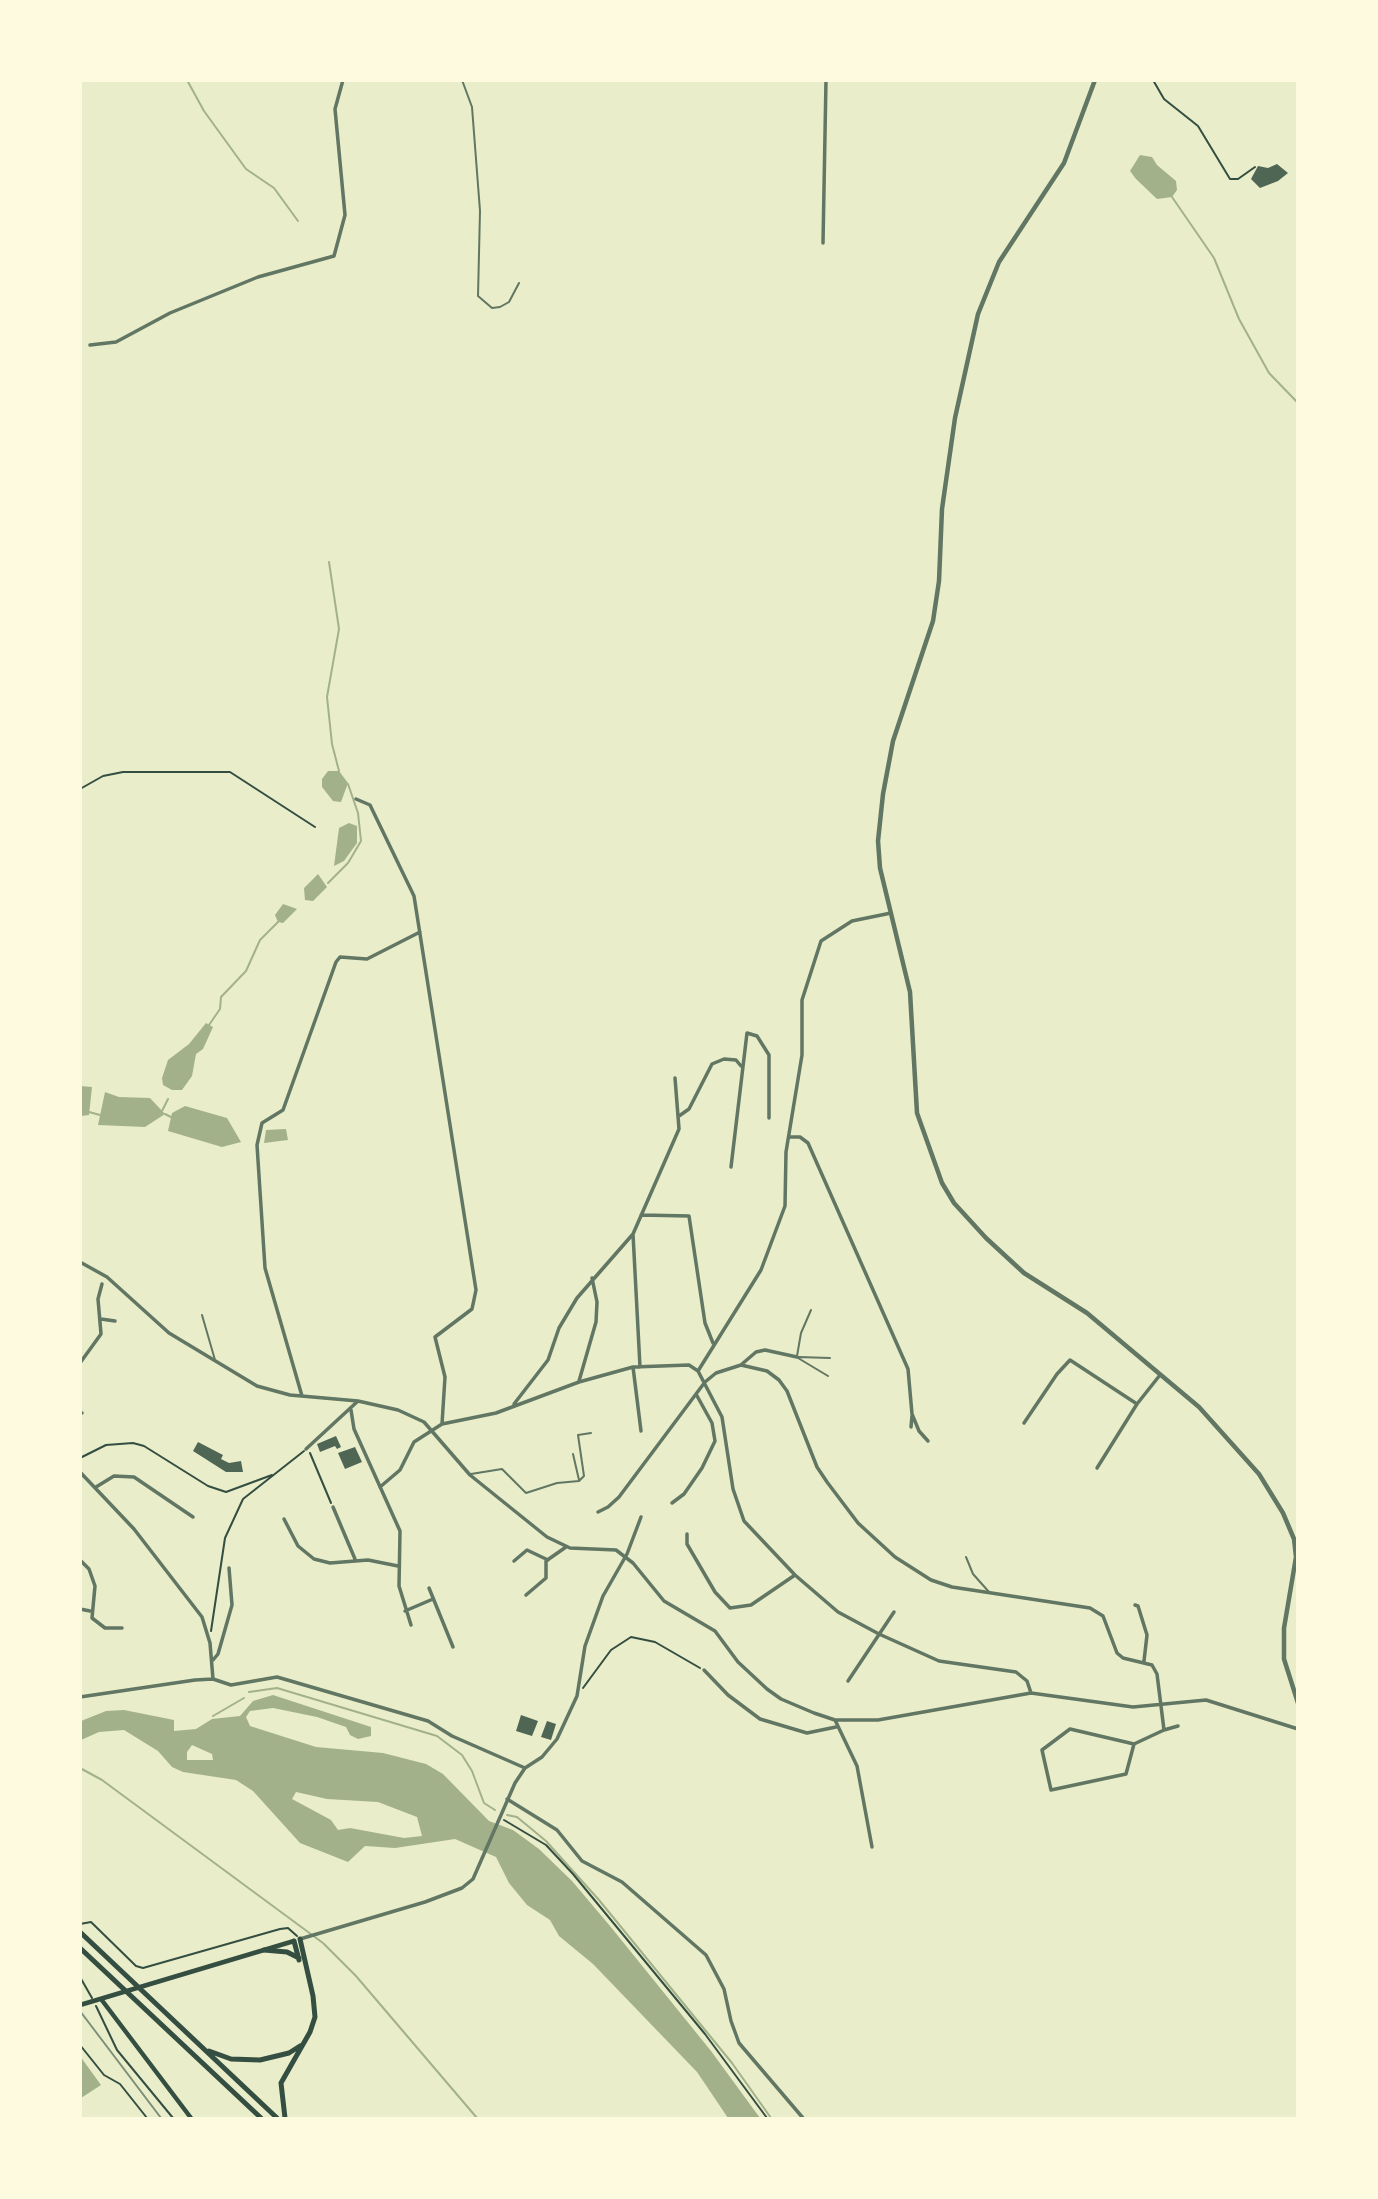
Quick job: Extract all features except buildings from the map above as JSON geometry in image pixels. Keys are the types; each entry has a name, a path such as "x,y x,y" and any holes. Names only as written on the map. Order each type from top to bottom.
{"highway":[{"path":"80,1932 277,2119"},
{"path":"297,1940 299,1958 305,1968"},
{"path":"285,2119 281,2083 310,2032 315,2006 297,1940"},
{"path":"80,1948 261,2119"},
{"path":"264,1950 287,1952 299,1958"},
{"path":"204,2049 231,2059 260,2060 289,2053 302,2044"}],"main road":[{"path":"80,2005 297,1940"},
{"path":"101,1999 191,2119"}],"street":[{"path":"90,345 116,342 170,313 258,277 334,256 345,215 335,109 343,80"},
{"path":"823,243 826,80"},
{"path":"1095,80 1064,163 999,262 978,314 953,431 942,509 939,581 933,621 893,741 883,794 878,841 880,868 910,992 917,1113 942,1183 954,1203 1024,1273 1087,1313 1160,1375 1218,1426 1259,1475 1283,1513 1294,1539 1296,1557 1284,1628 1284,1659 1297,1703"},
{"path":"356,800 370,805 399,860 414,896 476,1290 472,1309 435,1337 445,1377 442,1424"},
{"path":"698,1371 761,1270 785,1206 789,1137 802,1055 802,1000 821,940 857,920 891,913"},
{"path":"302,1396 265,1268 257,1145 262,1123 283,1110 336,961 340,957 367,959 421,931"},
{"path":"731,1167 747,1033 757,1036 769,1055 769,1118"},
{"path":"680,1116 689,1109 712,1064 717,1060 732,1059 741,1066"},
{"path":"640,1367 633,1234 639,1215 679,1129 680,1116 674,1097 675,1078"},
{"path":"789,1137 800,1137 808,1143 908,1369 911,1427"},
{"path":"639,1215 689,1216 705,1323 713,1343"},
{"path":"513,1407 548,1360 559,1328 592,1278 633,1234"},
{"path":"80,1262 122,1289 150,1319 265,1389 302,1396 358,1401 398,1410 432,1428 470,1475 547,1537 566,1547 613,1549 633,1563 664,1601 715,1631 738,1662 780,1699 835,1720 908,1716 1031,1693 1133,1707 1206,1700 1297,1729"},
{"path":"579,1382 596,1322 596,1289 592,1278"},
{"path":"80,1363 100,1334 98,1299 102,1284"},
{"path":"101,1319 115,1321"},
{"path":"598,1512 619,1497 705,1382 716,1373 741,1365 755,1352 765,1349 797,1357"},
{"path":"1024,1423 1057,1374 1070,1360 1137,1404"},
{"path":"380,1487 400,1469 414,1442 442,1424 513,1407 579,1382 633,1367 689,1365 698,1371 705,1382 725,1425 733,1489 740,1514 795,1575 838,1612 879,1634 939,1661 1016,1672 1027,1681 1031,1693"},
{"path":"741,1365 767,1371 779,1380 817,1467 851,1514 876,1541 931,1580 1099,1611 1117,1653 1123,1658 1152,1665 1157,1674 1164,1730"},
{"path":"633,1367 641,1430"},
{"path":"1097,1468 1137,1404 1160,1375"},
{"path":"673,1503 684,1494 702,1468 715,1441 712,1423 696,1394"},
{"path":"306,1449 358,1401"},
{"path":"351,1410 354,1429 400,1531 399,1586 411,1625"},
{"path":"912,1413 919,1432 928,1441"},
{"path":"80,1472 182,1588 202,1618 210,1643 213,1679"},
{"path":"96,1488 114,1476 134,1477 193,1517"},
{"path":"333,1507 355,1559"},
{"path":"297,1940 462,1888 474,1879 486,1855 506,1799 525,1768 542,1758 556,1739 577,1696 585,1646 603,1596 627,1554 641,1517"},
{"path":"284,1519 298,1546 314,1559 330,1563 355,1559 398,1566"},
{"path":"687,1534 687,1544 715,1591 730,1608 751,1605 795,1575"},
{"path":"514,1561 527,1550 548,1560 557,1557 566,1547"},
{"path":"80,1560 89,1569 95,1587 90,1611 96,1623 105,1628 122,1628"},
{"path":"526,1595 546,1577 548,1560"},
{"path":"212,1662 218,1654 232,1605 229,1568"},
{"path":"429,1588 453,1647"},
{"path":"405,1611 433,1599"},
{"path":"1135,1605 1138,1606 1147,1635 1144,1661"},
{"path":"80,1609 90,1611"},
{"path":"848,1681 894,1612"},
{"path":"704,1670 727,1695 760,1719 807,1733 836,1727"},
{"path":"80,1697 213,1679 231,1685 271,1677 284,1678 428,1721 452,1736 525,1768"},
{"path":"835,1720 836,1727 857,1766 872,1847"},
{"path":"1134,1744 1126,1774 1051,1790 1042,1750 1070,1729 1134,1744 1178,1726"},
{"path":"506,1799 557,1830 582,1861 622,1882 706,1955 724,1989 739,2043 803,2119"}],"lane":[{"path":"463,80 472,107 480,211 478,296 492,308 499,307 509,302 519,283"},
{"path":"797,1357 801,1333 811,1310"},
{"path":"202,1315 215,1361"},
{"path":"797,1357 830,1358"},
{"path":"797,1357 828,1376"},
{"path":"470,1475 502,1469 526,1493 557,1483 579,1481 584,1476 578,1435 591,1433"},
{"path":"573,1454 579,1481"},
{"path":"966,1557 973,1574 990,1593"}],"path":[{"path":"1153,80 1164,99 1198,126 1230,179 1238,180 1255,167"},
{"path":"80,789 103,776 123,772 230,772 315,827"},
{"path":"80,1458 117,1442 144,1446 184,1474 226,1492 276,1473"},
{"path":"210,1643 225,1538 243,1499 306,1449 333,1507"},
{"path":"577,1696 611,1650 631,1637 654,1642 704,1670"},
{"path":"498,1819 546,1845 573,1874 705,2034 767,2119"},
{"path":"80,1924 91,1922 136,1966 143,1968 280,1929 288,1928 297,1940"},
{"path":"80,1977 117,2050 173,2119"},
{"path":"80,2045 104,2075 120,2084 148,2119"}],"shaded area":[{"path":"1140,155 1152,157 1157,165 1176,181 1177,190 1172,197 1157,199 1136,179 1130,171"},
{"path":"328,771 339,771 348,783 341,802 333,801 322,787 322,779"},
{"path":"349,823 357,826 357,843 344,861 334,866 339,828"},
{"path":"318,874 327,887 313,901 305,900 304,888"},
{"path":"283,904 297,909 283,923 278,922 275,915"},
{"path":"206,1023 213,1027 203,1049 196,1054 192,1076 182,1090 172,1090 163,1085 162,1078 168,1060 189,1044"},
{"path":"80,1086 92,1087 89,1115 81,1116"},
{"path":"105,1092 119,1097 150,1098 165,1114 145,1127 98,1125"},
{"path":"185,1106 227,1118 241,1142 222,1147 168,1131 172,1113"},
{"path":"286,1129 288,1140 264,1143 266,1130"},
{"path":"273,1695 371,1727 371,1736 358,1739 350,1735 346,1727 317,1717 273,1708 250,1711 246,1717 250,1726 316,1747 383,1753 426,1764 443,1774 489,1821 513,1830 539,1849 572,1881 610,1926 711,2051 760,2118 728,2118 697,2072 593,1964 559,1936 550,1920 527,1905 509,1883 496,1857 455,1839 395,1848 365,1846 348,1862 300,1843 253,1791 236,1780 183,1772 172,1767 158,1751 124,1730 99,1732 81,1740 81,1721 106,1711 124,1710 174,1720 174,1731 196,1729 212,1719 240,1716 253,1701","holes":["192,1745 212,1754 213,1760 187,1760 187,1752","296,1792 327,1799 378,1802 417,1817 422,1836 404,1838 350,1828 338,1830 331,1820 292,1799"]},
{"path":"80,2056 101,2085 81,2098 80,2098"}],"waterway":[{"path":"187,80 204,111 246,169 274,188 298,221"},
{"path":"1172,197 1214,258 1239,319 1269,373 1298,403"},
{"path":"329,562 339,629 327,697 332,744 339,771"},
{"path":"328,883 348,863 361,841 358,813 348,784"},
{"path":"209,1025 220,1009 221,997 246,971 260,940 278,922"},
{"path":"162,1111 168,1099"},
{"path":"89,1112 100,1115"},
{"path":"165,1114 171,1117"},
{"path":"249,1692 277,1688 437,1736 462,1755 472,1771 484,1803 495,1810"},
{"path":"213,1716 244,1698"},
{"path":"80,1768 102,1780 323,1943 356,1976 477,2118"},
{"path":"507,1815 517,1817 546,1841 599,1900 732,2063 771,2118"}],"railway":[{"path":"80,2011 161,2118"}]}
